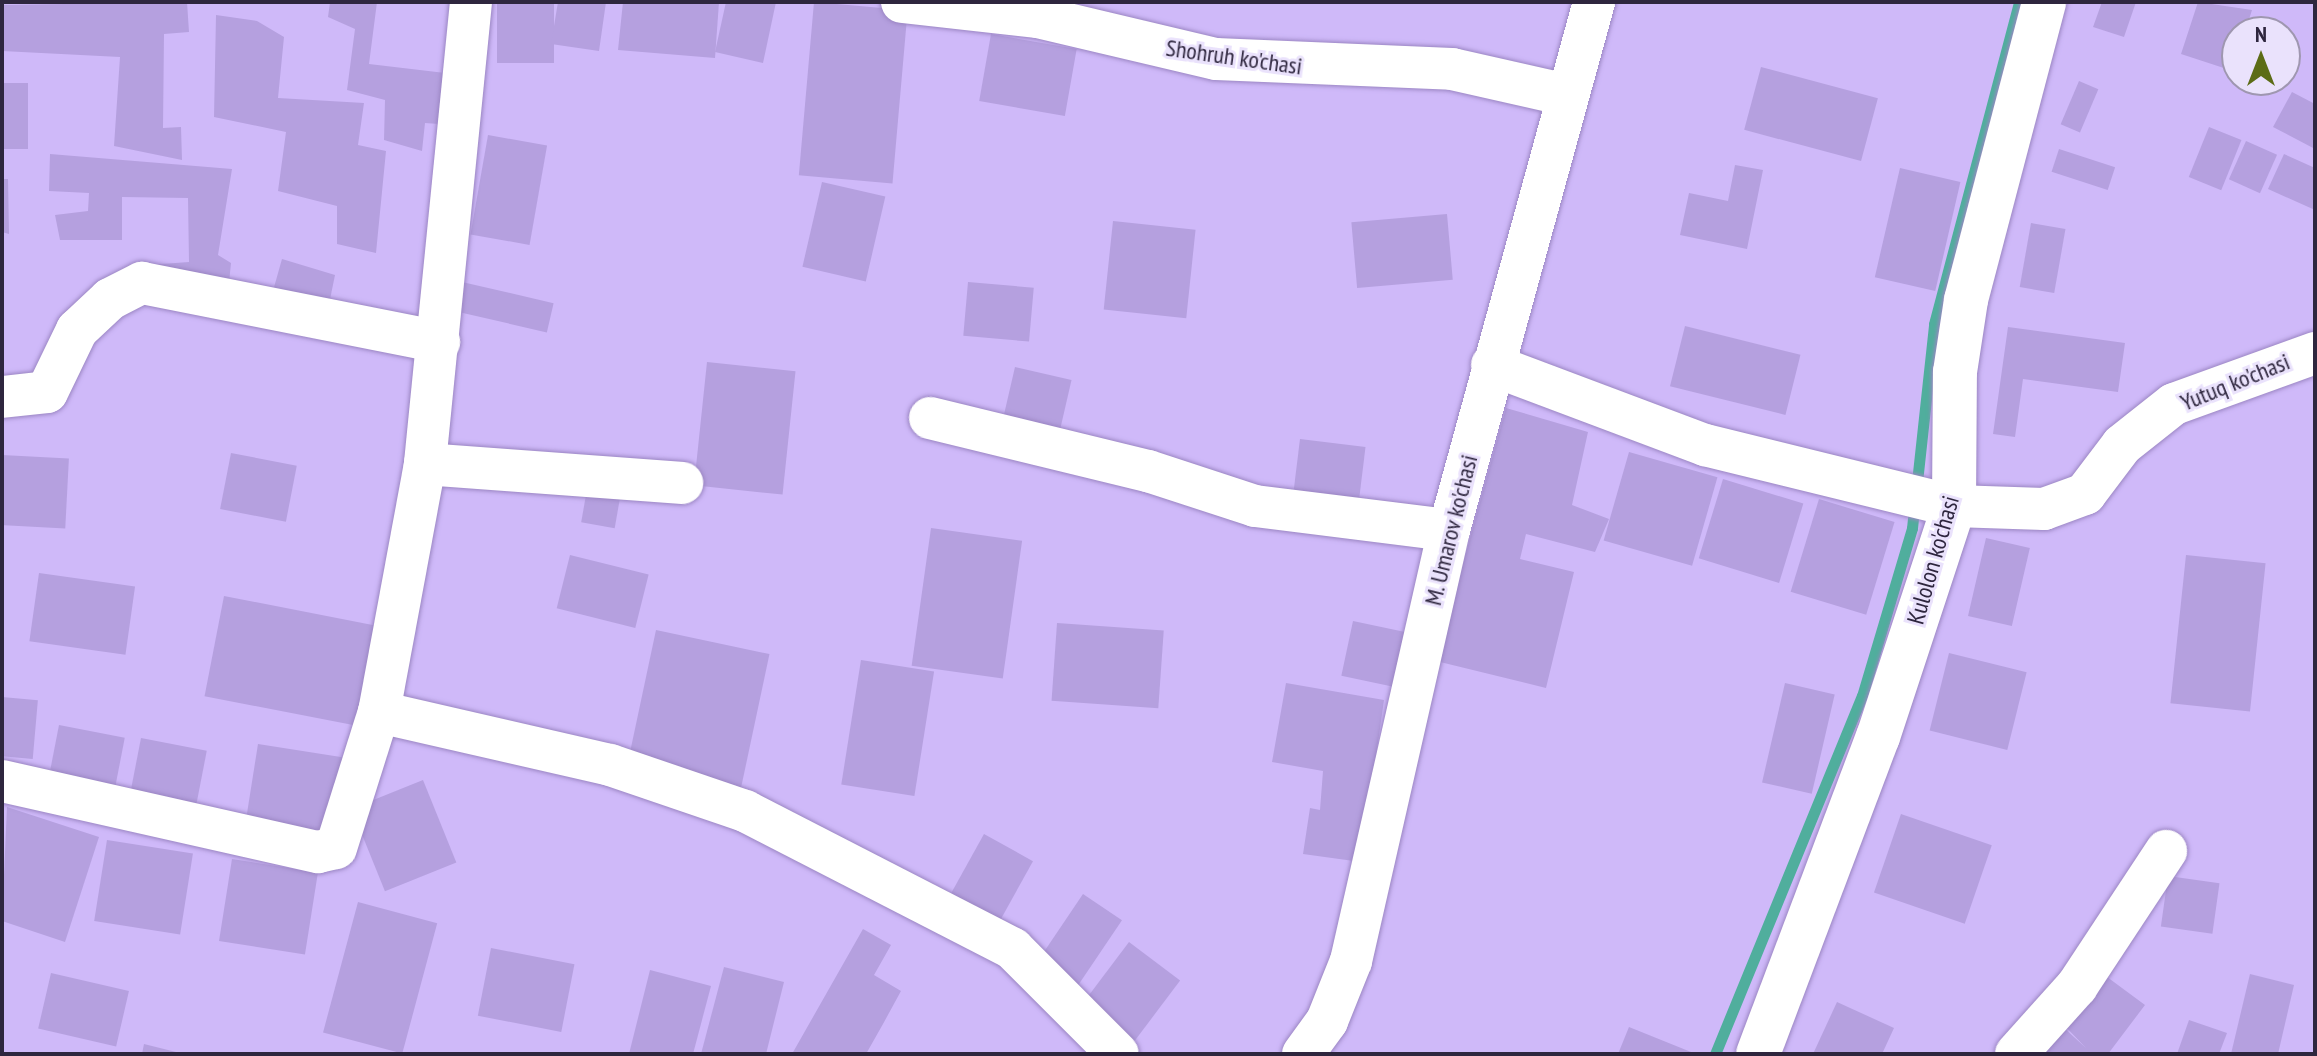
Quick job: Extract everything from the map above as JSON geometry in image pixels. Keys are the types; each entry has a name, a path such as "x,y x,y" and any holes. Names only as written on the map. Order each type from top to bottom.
{"main road":[{"name":"Kulolon ko'chasi","path":"1758,1054 1878,737 1955,372 1966,300 2044,2"}],"street":[{"path":"2,781 318,852 336,848 379,712 425,464 471,2"},
{"name":"Shohruh ko'chasi","path":"902,2 1038,17 1216,59 1452,69 1567,95"},
{"name":"M. Umarov ko'chasi","path":"1303,1054 1327,1021 1351,961 1449,530 1594,2"},
{"path":"2,397 47,392 77,330 110,299 142,283 439,342"},
{"name":"Yutuq ko'chasi","path":"1492,365 1705,445 1928,500 2044,509 2085,494 2122,445 2174,404 2315,353"},
{"path":"930,418 1148,471 1255,506 1449,530"},
{"path":"425,464 682,483"},
{"path":"379,712 610,765 745,811 1013,949 1118,1054"},
{"path":"2016,1054 2077,986 2166,851"}],"building":[{"path":"187,2 189,32 164,34 163,128 181,127 182,160 114,146 120,57 2,51 2,5"},
{"path":"330,2 377,2 369,64 462,75 453,125 425,123 422,151 384,140 385,100 347,90 355,29 328,17"},
{"path":"497,2 554,2 554,63 497,63"},
{"path":"558,2 606,2 599,51 551,44"},
{"path":"623,2 719,2 715,58 618,50"},
{"path":"726,2 776,2 763,63 715,52"},
{"path":"814,2 908,10 892,184 799,175"},
{"path":"2102,2 2136,2 2124,37 2093,27"},
{"path":"2198,2 2252,10 2250,16 2221,16 2221,67 2181,54"},
{"path":"216,15 257,21 284,37 278,98 364,103 358,145 386,151 376,253 337,244 337,206 278,191 286,132 214,117"},
{"path":"991,34 1077,49 1065,116 979,101"},
{"path":"1761,67 1878,98 1861,161 1744,130"},
{"path":"2079,81 2098,89 2080,132 2061,124"},
{"path":"2,83 28,83 28,149 2,149"},
{"path":"2290,96 2300,96 2315,104 2315,149 2273,127"},
{"path":"2209,127 2241,140 2221,190 2189,177"},
{"path":"488,135 547,145 530,245 470,234"},
{"path":"2246,141 2277,155 2260,193 2229,179"},
{"path":"2059,149 2115,167 2108,190 2052,172"},
{"path":"50,154 232,169 218,255 231,263 229,283 134,266 189,262 188,198 122,197 122,240 60,240 55,215 88,211 89,193 49,191"},
{"path":"2284,154 2315,168 2315,210 2268,189"},
{"path":"1735,165 1763,170 1747,249 1680,235 1689,193 1728,201"},
{"path":"1900,168 1960,182 1935,291 1875,277"},
{"path":"2,179 8,179 9,234 2,232"},
{"path":"822,182 885,197 866,281 802,267"},
{"path":"1447,214 1453,280 1357,288 1351,222"},
{"path":"1113,221 1196,230 1186,318 1104,310"},
{"path":"2031,223 2065,229 2054,293 2020,287"},
{"path":"282,259 335,275 327,314 269,305"},
{"path":"462,282 554,303 547,332 455,311"},
{"path":"968,282 1034,288 1029,342 963,336"},
{"path":"1685,326 1800,355 1785,415 1670,386"},
{"path":"2008,327 2125,343 2118,392 2023,379 2015,437 1993,434"},
{"path":"707,362 796,371 783,495 694,485"},
{"path":"1015,367 1072,380 1059,433 1003,420"},
{"path":"1506,408 1588,432 1572,505 1609,519 1595,552 1526,534 1520,559 1574,572 1546,688 1436,661"},
{"path":"1300,439 1366,447 1357,517 1291,508"},
{"path":"1629,452 1717,477 1692,566 1604,540"},
{"path":"231,453 297,466 286,522 220,509"},
{"path":"2,455 69,459 65,528 2,525"},
{"path":"589,478 622,484 615,528 581,522"},
{"path":"1723,479 1803,504 1779,583 1699,558"},
{"path":"1819,499 1895,522 1866,615 1791,592"},
{"path":"931,528 1022,541 1003,678 912,666"},
{"path":"1986,538 2030,548 2012,626 1968,616"},
{"path":"570,555 649,575 635,628 557,608"},
{"path":"2186,555 2266,563 2250,712 2170,703"},
{"path":"39,573 135,586 125,655 29,641"},
{"path":"224,596 375,625 356,726 205,696"},
{"path":"1353,621 1410,633 1398,688 1341,676"},
{"path":"1057,623 1164,630 1158,708 1052,701"},
{"path":"656,630 769,654 741,789 627,765"},
{"path":"1949,653 2027,672 2007,750 1930,731"},
{"path":"861,660 934,672 914,796 841,784"},
{"path":"1286,683 1384,700 1361,862 1303,854 1310,808 1320,810 1323,771 1272,762"},
{"path":"1785,683 1835,694 1812,794 1762,782"},
{"path":"2,697 38,700 33,759 2,756"},
{"path":"59,725 125,738 113,798 47,785"},
{"path":"141,738 207,751 195,811 129,798"},
{"path":"258,744 344,758 331,839 245,825"},
{"path":"423,780 456,863 385,891 352,809"},
{"path":"7,807 99,837 65,942 2,921"},
{"path":"1901,814 1992,845 1965,924 1874,892"},
{"path":"984,834 1033,861 997,927 948,900"},
{"path":"107,840 193,854 180,935 94,921"},
{"path":"232,859 318,873 305,955 219,941"},
{"path":"2168,876 2219,883 2212,934 2161,927"},
{"path":"1083,894 1122,920 1078,986 1039,959"},
{"path":"358,902 437,923 402,1054 323,1032"},
{"path":"863,929 891,945 874,975 901,991 866,1054 792,1054"},
{"path":"1129,942 1180,981 1134,1041 1083,1003"},
{"path":"491,948 574,964 561,1032 478,1016"},
{"path":"724,967 784,982 766,1054 701,1054"},
{"path":"650,970 711,986 693,1054 629,1054"},
{"path":"2099,971 2145,1005 2108,1054 2038,1054 2063,1027 2086,1048 2063,1024"},
{"path":"51,973 129,991 116,1047 38,1029"},
{"path":"2250,974 2294,985 2278,1054 2231,1054"},
{"path":"1837,1002 1894,1028 1882,1054 1813,1054"},
{"path":"2189,1020 2227,1033 2219,1054 2177,1054"},
{"path":"1629,1027 1696,1054 1618,1054"},
{"path":"144,1044 180,1053 180,1054 142,1054"}],"waterway":[{"path":"1715,1054 1862,696 1912,528 1934,324 2019,2"}]}
